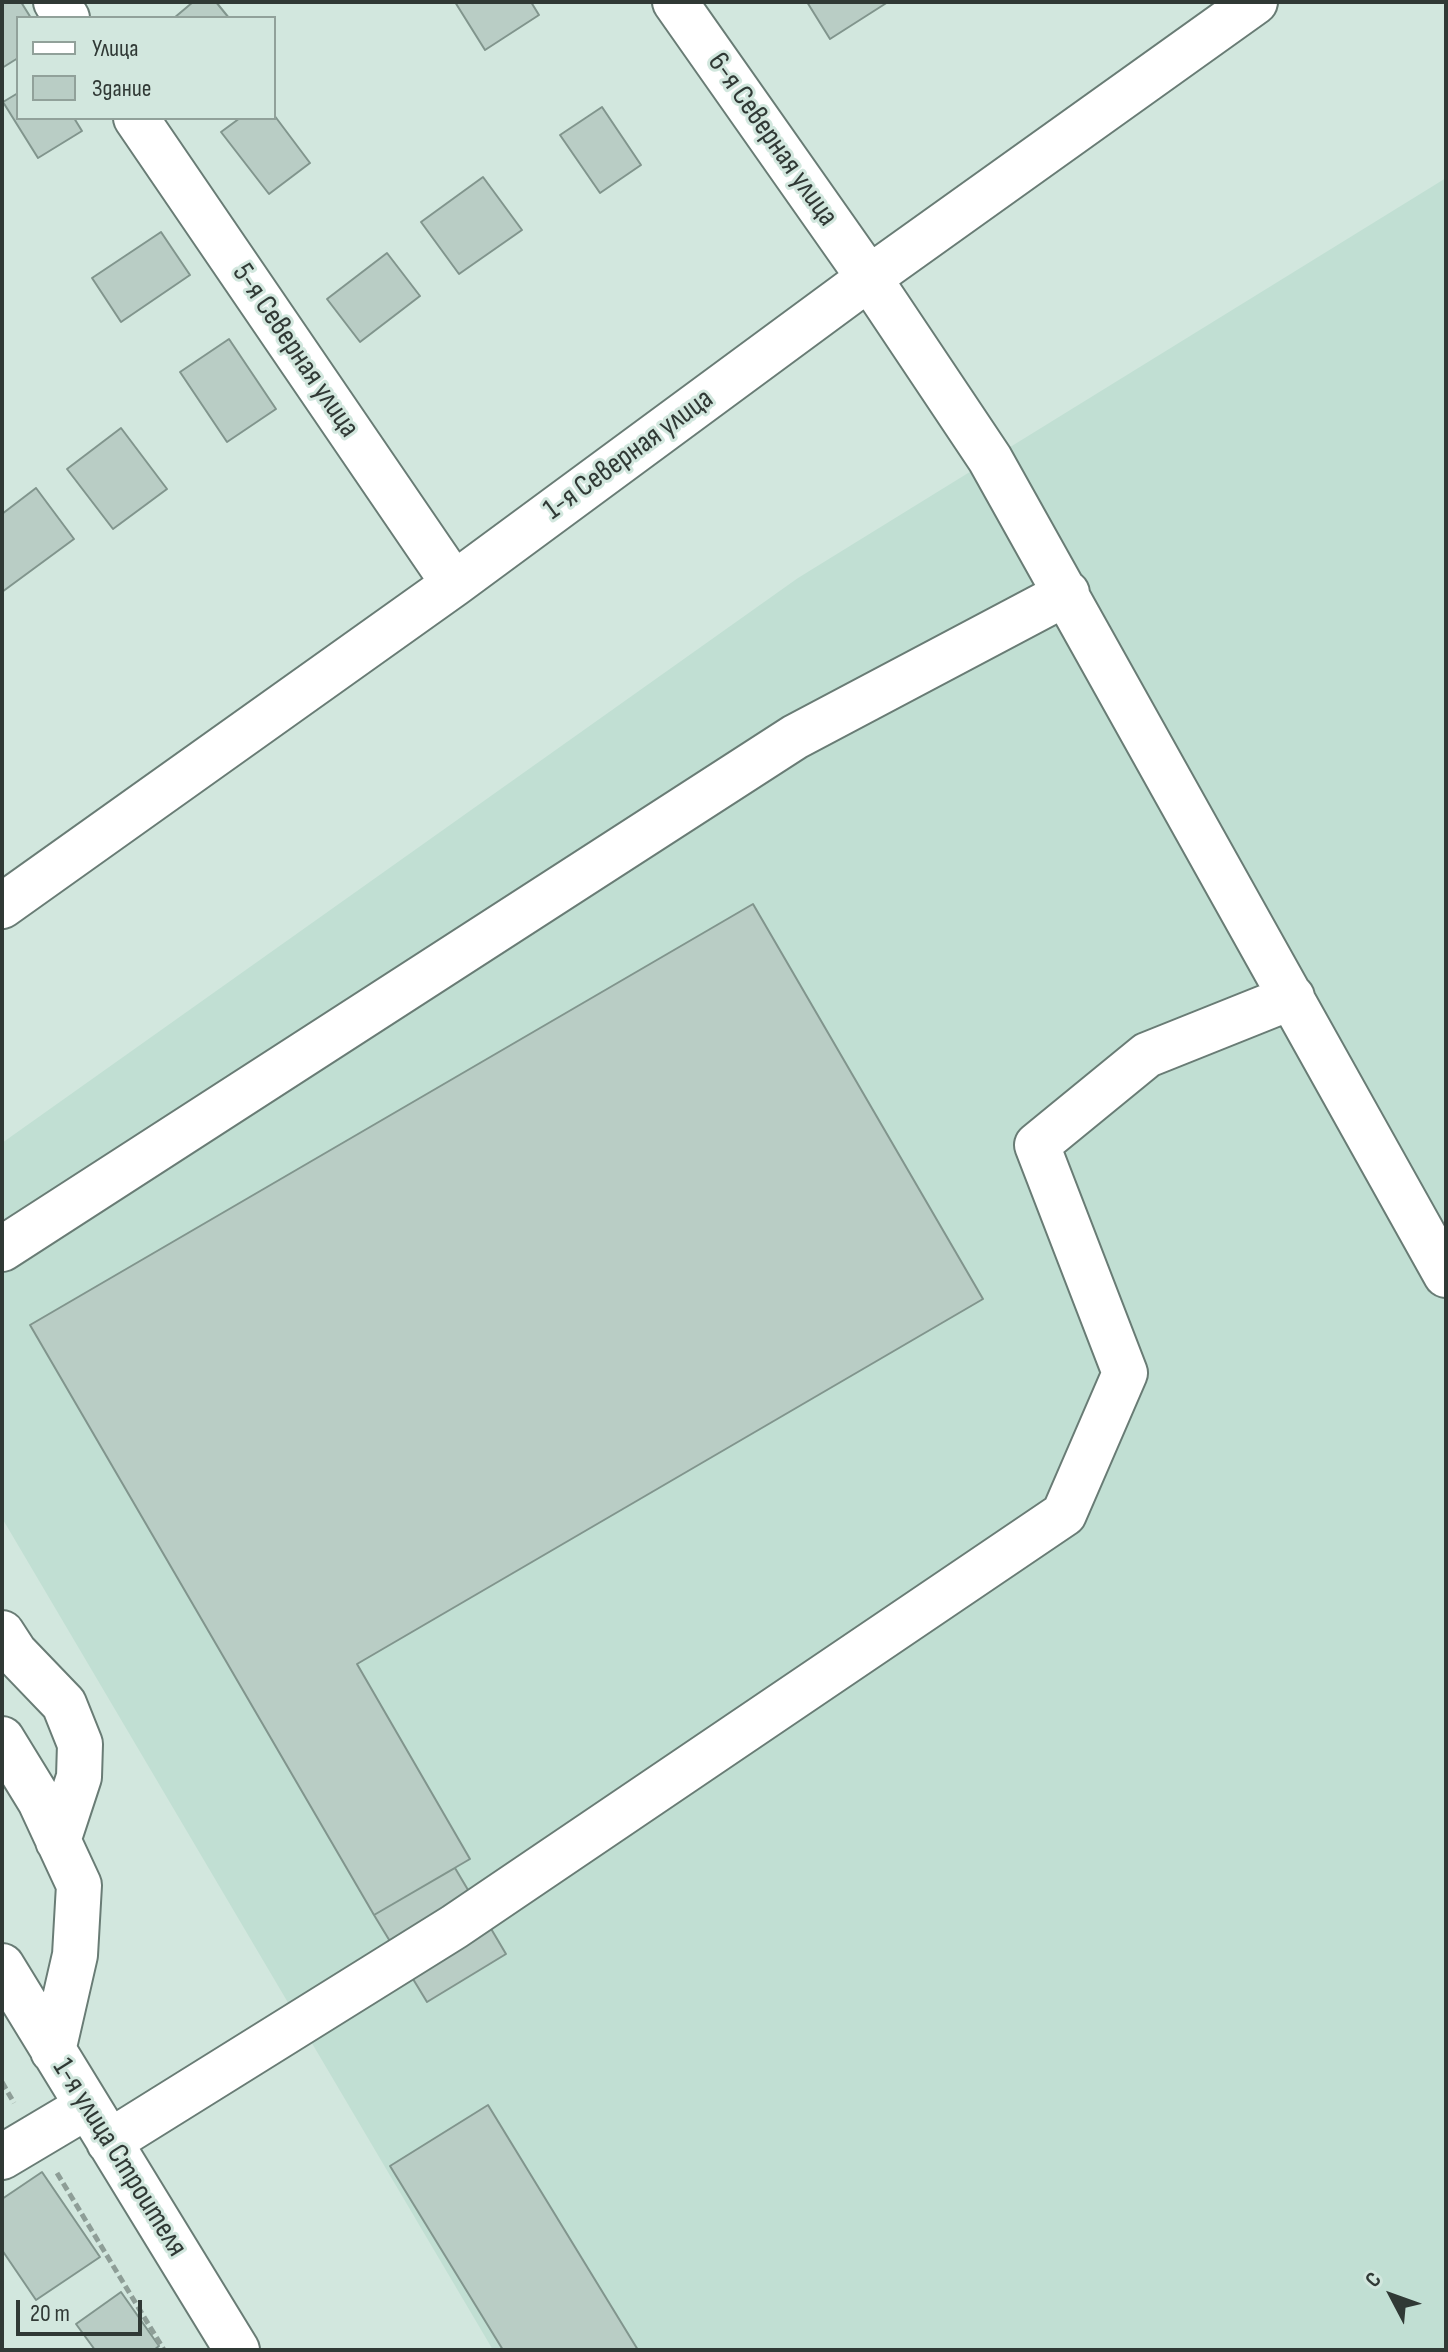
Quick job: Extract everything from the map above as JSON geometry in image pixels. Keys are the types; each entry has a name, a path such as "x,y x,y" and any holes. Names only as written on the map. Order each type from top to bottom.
{"street":[{"name":"6-я Северная улица","path":"675,2 869,278 990,459 1446,1275"},
{"name":"1-я Северная улица","path":"4,900 454,584 869,278 1255,2"},
{"name":"5-я Северная улица","path":"137,120 454,584"},
{"path":"2,1249 795,737 1067,593"},
{"path":"19,2147 97,2124 454,1927 1064,1514 1125,1373 1037,1145 1147,1055 1292,997"},
{"path":"2,1633 15,1653 64,1704 80,1744 79,1777 58,1841"},
{"path":"2,1739 79,1885 75,1955 53,2051"},
{"name":"1-я улица Строителя","path":"2,1966 237,2350"}],"path":[{"path":"2,2082 19,2147 164,2350"}],"shaded area":[{"path":"1446,178 1446,2350 493,2350 2,1518 2,1143 798,578"}],"building":[{"path":"2,2 21,2 30,16 16,16 16,59 2,68"},
{"path":"193,2 216,2 227,16 176,16"},
{"path":"455,2 531,2 539,15 485,50"},
{"path":"807,2 888,2 830,39"},
{"path":"16,94 16,120 75,120 82,131 38,158 3,102"},
{"path":"602,107 641,165 600,193 560,135"},
{"path":"276,118 310,163 269,194 221,132 237,120"},
{"path":"483,177 522,230 459,274 421,222"},
{"path":"161,232 190,275 121,322 92,278"},
{"path":"387,253 420,296 360,342 327,299"},
{"path":"229,339 276,409 227,442 180,372"},
{"path":"121,428 167,489 113,529 67,469"},
{"path":"36,488 74,539 2,592 2,514"},
{"path":"753,904 983,1299 357,1664 470,1859 374,1915 30,1325"},
{"path":"455,1868 506,1954 427,2002 374,1915"},
{"path":"488,2105 638,2350 503,2350 390,2166"},
{"path":"42,2172 100,2257 36,2300 2,2250 2,2199"},
{"path":"121,2292 159,2346 154,2350 95,2350 76,2324"}]}
